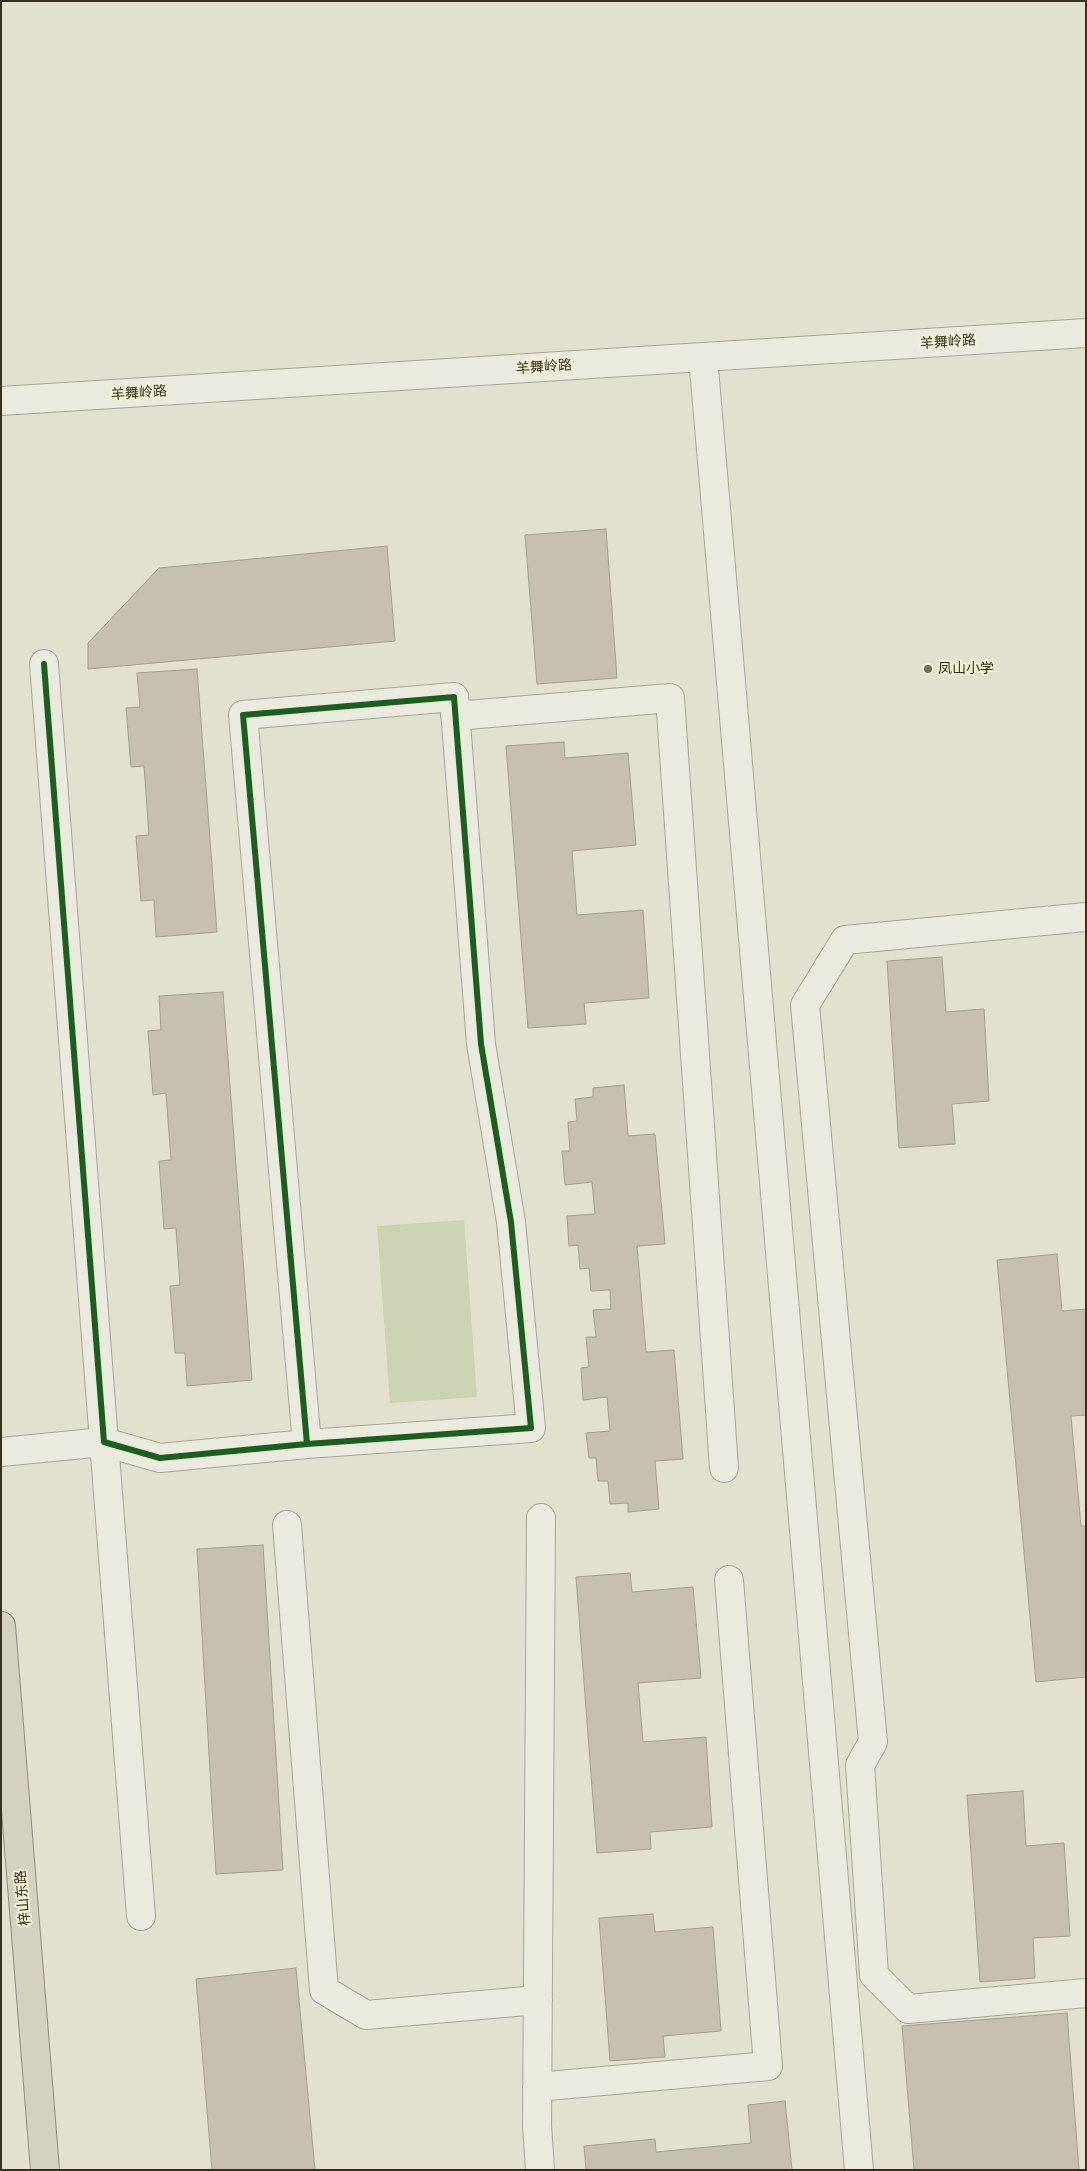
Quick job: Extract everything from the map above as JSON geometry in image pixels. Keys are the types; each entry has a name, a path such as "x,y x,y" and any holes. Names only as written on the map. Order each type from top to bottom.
{"highway":[{"name":"梓山东路","path":"1,1626 45,2170"}],"street":[{"name":"羊舞岭路","path":"1,402 1086,333"},
{"path":"703,357 859,2170"},
{"path":"44,664 141,1916"},
{"path":"1,1452 104,1442 160,1458 307,1444 531,1428 511,1222 481,1044 454,697 244,715 307,1444"},
{"path":"455,716 670,698 724,1468"},
{"path":"1086,918 845,940 805,1005 874,1742 860,1765 874,1975 908,2009 1086,1993"},
{"path":"540,2170 537,2087 541,1518"},
{"path":"287,1525 324,1990 366,2015 538,2000"},
{"path":"537,2087 768,2066 729,1580"}],"green space":[{"path":"464,1220 477,1397 390,1403 377,1226"}],"building":[{"path":"606,529 617,678 537,684 525,535"},
{"path":"387,546 395,641 88,669 88,643 159,568"},
{"path":"197,669 217,932 156,937 154,900 141,901 136,836 149,835 144,766 131,767 126,708 140,707 137,673"},
{"path":"564,742 565,758 628,753 636,845 572,851 577,915 643,910 649,998 584,1003 586,1024 528,1028 506,746"},
{"path":"942,957 946,1012 984,1009 989,1101 952,1104 955,1144 899,1148 887,961"},
{"path":"223,992 252,1380 187,1386 185,1353 175,1353 170,1286 180,1285 176,1228 164,1229 159,1161 171,1160 166,1093 153,1095 148,1031 161,1030 159,996"},
{"path":"624,1085 628,1136 655,1134 665,1244 637,1246 646,1352 674,1350 683,1459 655,1461 659,1509 628,1512 628,1503 610,1504 608,1481 598,1481 596,1458 589,1458 586,1433 610,1431 607,1397 583,1400 581,1368 589,1367 586,1337 596,1337 593,1310 611,1309 610,1290 591,1291 589,1268 580,1269 578,1245 569,1246 567,1216 595,1214 592,1182 565,1185 562,1151 570,1151 568,1122 577,1121 575,1099 593,1097 593,1088"},
{"path":"1057,1254 1062,1311 1086,1309 1086,1415 1071,1416 1081,1526 1086,1526 1086,1677 1036,1682 997,1260"},
{"path":"263,1545 283,1870 216,1874 197,1549"},
{"path":"630,1573 632,1592 693,1587 701,1678 638,1683 643,1742 706,1737 712,1827 650,1832 651,1849 597,1853 576,1577"},
{"path":"1023,1791 1026,1846 1064,1843 1070,1936 1033,1938 1035,1978 980,1982 967,1795"},
{"path":"653,1914 655,1932 713,1927 721,2031 663,2036 665,2057 610,2061 599,1918"},
{"path":"296,1968 315,2170 212,2170 196,1979"},
{"path":"1067,2013 1079,2170 914,2170 902,2026"},
{"path":"785,2101 792,2170 586,2170 584,2146 655,2139 656,2152 751,2143 748,2105"}],"cycle path":[{"path":"44,664 104,1442 160,1458 307,1444 243,715 454,697 481,1044 511,1222 531,1428 307,1444"}],"place":[{"name":"凤山小学","path":"928,669"}]}
